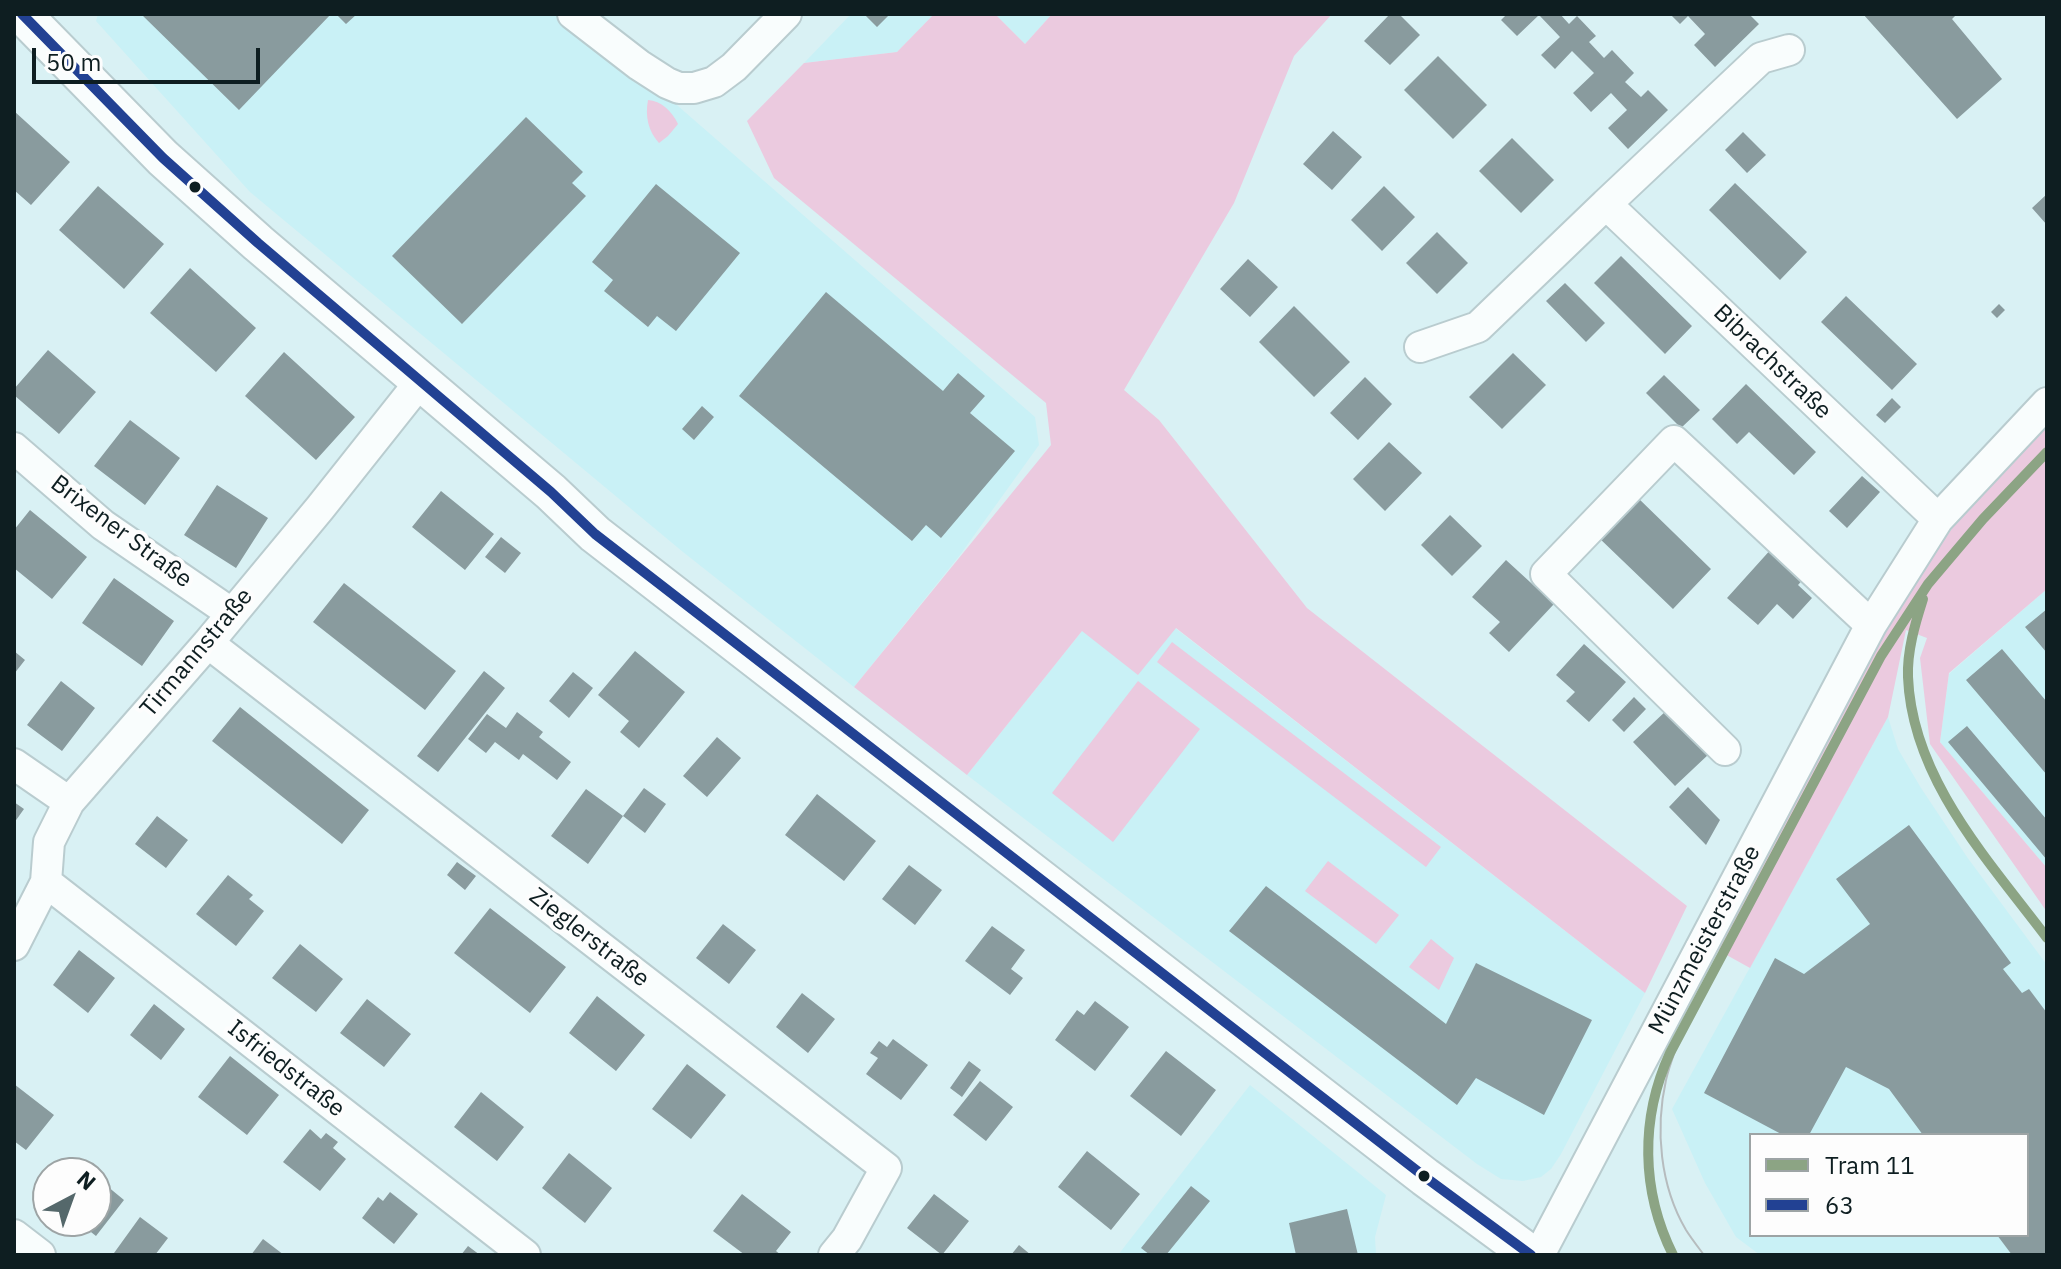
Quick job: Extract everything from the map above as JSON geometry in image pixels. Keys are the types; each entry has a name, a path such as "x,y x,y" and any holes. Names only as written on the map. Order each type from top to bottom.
{"street":[{"path":"573,14 639,65 679,88 694,88 714,82 734,67 786,14"},
{"path":"26,22 163,158 258,243 551,492 595,534 1425,1177 1531,1255"},
{"path":"1420,347 1478,327 1761,58 1789,50"},
{"name":"Bibrachstraße","path":"1606,204 1938,519"},
{"name":"Tirmannstraße","path":"14,945 46,882 49,842 69,802 208,643 420,382"},
{"name":"Münzmeisterstraße","path":"1539,1255 1871,625 1938,519 2047,403"},
{"path":"1725,750 1546,574 1674,441 1871,625"},
{"name":"Brixener Straße","path":"14,448 103,525 231,613"},
{"name":"Zieglerstraße","path":"208,643 886,1168 849,1250"},
{"path":"14,764 69,802"},
{"name":"Isfriedstraße","path":"46,882 525,1255"},
{"path":"14,1235 40,1255"}],"shaded area":[{"path":"98,14 554,14 670,99 1035,417 1039,445 960,555 854,687 683,552 250,192 96,21"},
{"path":"851,14 934,14 897,52 804,63"},
{"path":"934,14 995,14 1025,44 1052,14 1332,14 1294,56 1234,203 1124,390 1159,420 1307,608 1687,906 1645,993 1176,628 1138,675 1082,631 967,775 854,687 1051,445 1046,403 774,178 747,121 804,63 897,52"},
{"path":"995,14 1052,14 1025,44"},
{"path":"648,100 666,108 678,124 659,143 648,123"},
{"path":"2047,422 2047,589 1949,673 1940,742 2047,868 2047,912 1930,744 1920,658 1927,638 1906,630 1888,717 1750,968 1714,948 1877,641 1956,523 1984,488"},
{"path":"2047,589 2047,868 1940,742 1949,674"},
{"path":"1175,628 1645,993 1561,1154 1541,1177 1523,1181 1501,1179 1477,1164 967,775 1082,631"},
{"path":"1172,642 1441,847 1426,867 1157,662"},
{"path":"1138,681 1200,729 1113,842 1052,793"},
{"path":"1888,717 1898,749 1921,788 1967,857 2047,965 2047,1255 1760,1255 1736,1237 1705,1183 1672,1109"},
{"path":"1328,861 1399,915 1376,944 1305,891"},
{"path":"1431,939 1454,958 1439,990 1409,967"},
{"path":"1250,1085 1386,1195 1375,1237 1376,1255 1118,1255"}],"building":[{"path":"141,14 331,14 239,110"},
{"path":"336,14 357,14 346,24"},
{"path":"864,14 890,14 877,27"},
{"path":"1390,14 1399,14 1420,35 1390,65 1364,41"},
{"path":"1507,14 1560,14 1569,24 1577,16 1596,36 1589,42 1604,58 1612,50 1634,73 1625,82 1641,97 1648,90 1668,110 1628,149 1608,128 1627,110 1611,93 1591,112 1573,93 1594,73 1572,51 1555,69 1541,55 1560,37 1539,15 1517,36 1501,20"},
{"path":"1670,14 1749,14 1759,24 1715,67 1694,45 1705,34 1688,16 1680,24"},
{"path":"1863,14 1957,14 1952,19 2002,79 1957,119"},
{"path":"1438,56 1487,105 1453,139 1404,90"},
{"path":"14,111 70,162 31,205 14,190"},
{"path":"526,117 583,172 572,183 586,196 462,324 392,256"},
{"path":"1333,131 1362,157 1332,190 1303,164"},
{"path":"1743,132 1766,155 1747,173 1725,150"},
{"path":"1512,138 1554,180 1521,213 1479,171"},
{"path":"1735,183 1807,252 1780,280 1709,210"},
{"path":"656,184 740,253 676,331 657,316 648,327 604,291 613,280 592,262"},
{"path":"98,186 164,244 124,289 59,230"},
{"path":"1384,186 1415,217 1382,251 1351,220"},
{"path":"2047,194 2047,225 2032,208"},
{"path":"1437,232 1468,263 1437,294 1406,263"},
{"path":"1621,256 1692,326 1665,354 1594,283"},
{"path":"1248,259 1278,287 1250,317 1220,289"},
{"path":"190,268 256,328 216,372 150,313"},
{"path":"1565,283 1605,323 1586,342 1546,301"},
{"path":"826,292 943,391 958,373 985,396 970,413 1015,451 941,538 926,525 912,541 739,396"},
{"path":"1846,296 1917,364 1892,390 1821,322"},
{"path":"1999,304 2005,310 1997,318 1991,312"},
{"path":"1294,306 1350,362 1314,397 1259,342"},
{"path":"48,350 96,392 59,434 14,395 14,389"},
{"path":"284,352 355,417 316,460 245,396"},
{"path":"1513,353 1546,385 1502,429 1469,397"},
{"path":"1664,375 1700,410 1681,428 1646,393"},
{"path":"1365,377 1392,404 1358,440 1330,413"},
{"path":"1746,384 1816,452 1794,475 1749,432 1737,444 1712,419"},
{"path":"1892,398 1901,407 1885,423 1876,415"},
{"path":"702,406 714,417 694,440 682,429"},
{"path":"130,420 180,458 145,505 94,466"},
{"path":"1389,442 1422,473 1385,511 1353,479"},
{"path":"1862,476 1880,492 1847,528 1829,511"},
{"path":"217,485 268,518 236,568 184,535"},
{"path":"441,491 494,534 465,570 412,527"},
{"path":"1636,496 1711,569 1673,609 1597,536"},
{"path":"30,510 87,557 52,599 14,568 14,530"},
{"path":"1450,515 1482,546 1452,576 1421,545"},
{"path":"501,537 521,553 505,573 485,557"},
{"path":"1773,547 1805,577 1798,585 1812,598 1793,619 1777,604 1758,625 1727,598"},
{"path":"1506,560 1554,604 1509,652 1489,633 1500,622 1472,597"},
{"path":"114,578 174,621 142,666 82,623"},
{"path":"344,583 456,671 425,710 313,622"},
{"path":"2047,609 2047,653 2025,627"},
{"path":"1584,644 1626,682 1589,722 1566,701 1575,692 1556,675"},
{"path":"2002,649 2047,702 2047,775 1966,680"},
{"path":"14,651 25,660 14,674"},
{"path":"635,651 685,692 639,748 620,732 629,721 598,695"},
{"path":"484,671 505,688 438,772 417,756"},
{"path":"573,672 593,688 569,718 549,701"},
{"path":"61,681 95,708 62,751 27,725"},
{"path":"1634,697 1646,709 1624,732 1612,720"},
{"path":"240,707 369,810 342,844 212,741"},
{"path":"1668,709 1710,753 1675,786 1633,742"},
{"path":"517,712 543,732 539,737 571,762 557,780 523,754 519,760 495,742 486,753 468,739 487,714 506,728"},
{"path":"1967,726 2047,820 2047,860 1948,742"},
{"path":"717,737 741,758 707,797 683,776"},
{"path":"1688,787 1720,820 1706,845 1669,807"},
{"path":"644,788 666,804 645,833 623,816"},
{"path":"586,789 623,816 588,864 551,836"},
{"path":"817,794 876,841 844,881 785,835"},
{"path":"14,802 24,809 14,823"},
{"path":"157,816 188,840 166,868 135,844"},
{"path":"1909,825 2011,963 2003,969 2022,993 2029,989 2047,1013 2047,1255 2012,1255 1998,1237 2029,1237 2029,1133 1922,1133 1889,1089 1846,1067 1810,1133 1779,1133 1704,1093 1775,958 1804,974 1870,924 1836,879"},
{"path":"457,862 476,876 465,890 447,875"},
{"path":"909,865 942,890 915,925 882,899"},
{"path":"228,875 253,895 249,899 264,911 236,946 196,914"},
{"path":"1266,886 1446,1024 1476,963 1592,1020 1544,1115 1476,1078 1457,1105 1229,931"},
{"path":"490,908 566,967 530,1013 454,953"},
{"path":"723,924 756,950 729,984 696,958"},
{"path":"992,926 1025,950 1011,969 1023,978 1010,995 965,961"},
{"path":"300,944 343,979 316,1012 272,978"},
{"path":"79,950 115,978 88,1013 53,985"},
{"path":"802,993 835,1019 808,1053 776,1027"},
{"path":"597,996 645,1035 616,1071 569,1033"},
{"path":"367,999 411,1034 384,1067 340,1033"},
{"path":"1095,1001 1129,1027 1095,1071 1055,1040 1077,1010 1084,1015"},
{"path":"154,1004 185,1029 161,1060 130,1035"},
{"path":"893,1039 928,1065 901,1100 866,1074 878,1058 870,1053 879,1041 887,1047"},
{"path":"1166,1051 1216,1090 1181,1136 1130,1096"},
{"path":"230,1056 279,1095 247,1135 198,1097"},
{"path":"969,1061 981,1070 962,1097 950,1088"},
{"path":"687,1064 726,1095 691,1139 652,1109"},
{"path":"980,1081 1013,1107 986,1141 953,1115"},
{"path":"14,1084 54,1115 26,1150 14,1141"},
{"path":"481,1092 524,1127 497,1161 454,1127"},
{"path":"310,1129 321,1139 326,1133 338,1142 333,1148 346,1159 320,1191 283,1162"},
{"path":"1087,1151 1140,1194 1111,1230 1058,1187"},
{"path":"569,1153 612,1188 585,1223 542,1188"},
{"path":"1191,1186 1210,1201 1166,1255 1150,1255 1141,1248"},
{"path":"112,1190 124,1200 112,1215"},
{"path":"390,1192 418,1214 394,1244 362,1218 378,1197 383,1201"},
{"path":"742,1194 791,1232 776,1251 781,1255 745,1255 713,1231"},
{"path":"934,1194 969,1221 942,1255 907,1228"},
{"path":"1347,1209 1358,1255 1296,1255 1289,1223"},
{"path":"140,1217 168,1238 155,1255 116,1255 114,1253"},
{"path":"263,1239 284,1255 251,1255"},
{"path":"1019,1245 1031,1255 1011,1255"},
{"path":"468,1246 480,1255 461,1255"}],"tram line":[{"name":"11","path":"1673,1255 1655,1206 1648,1154 1653,1103 1670,1053 1881,656 1928,584 1983,519 2047,452"},
{"name":"11","path":"1923,599 1914,628 1908,667 1913,714 1923,750 1957,817 2047,938"},
{"path":"1683,1027 1663,1099 1662,1157 1677,1213 1704,1255"}],"transit line":[{"name":"63","path":"22,14 163,158 258,243 551,492 595,534 1425,1177 1531,1255"}]}
